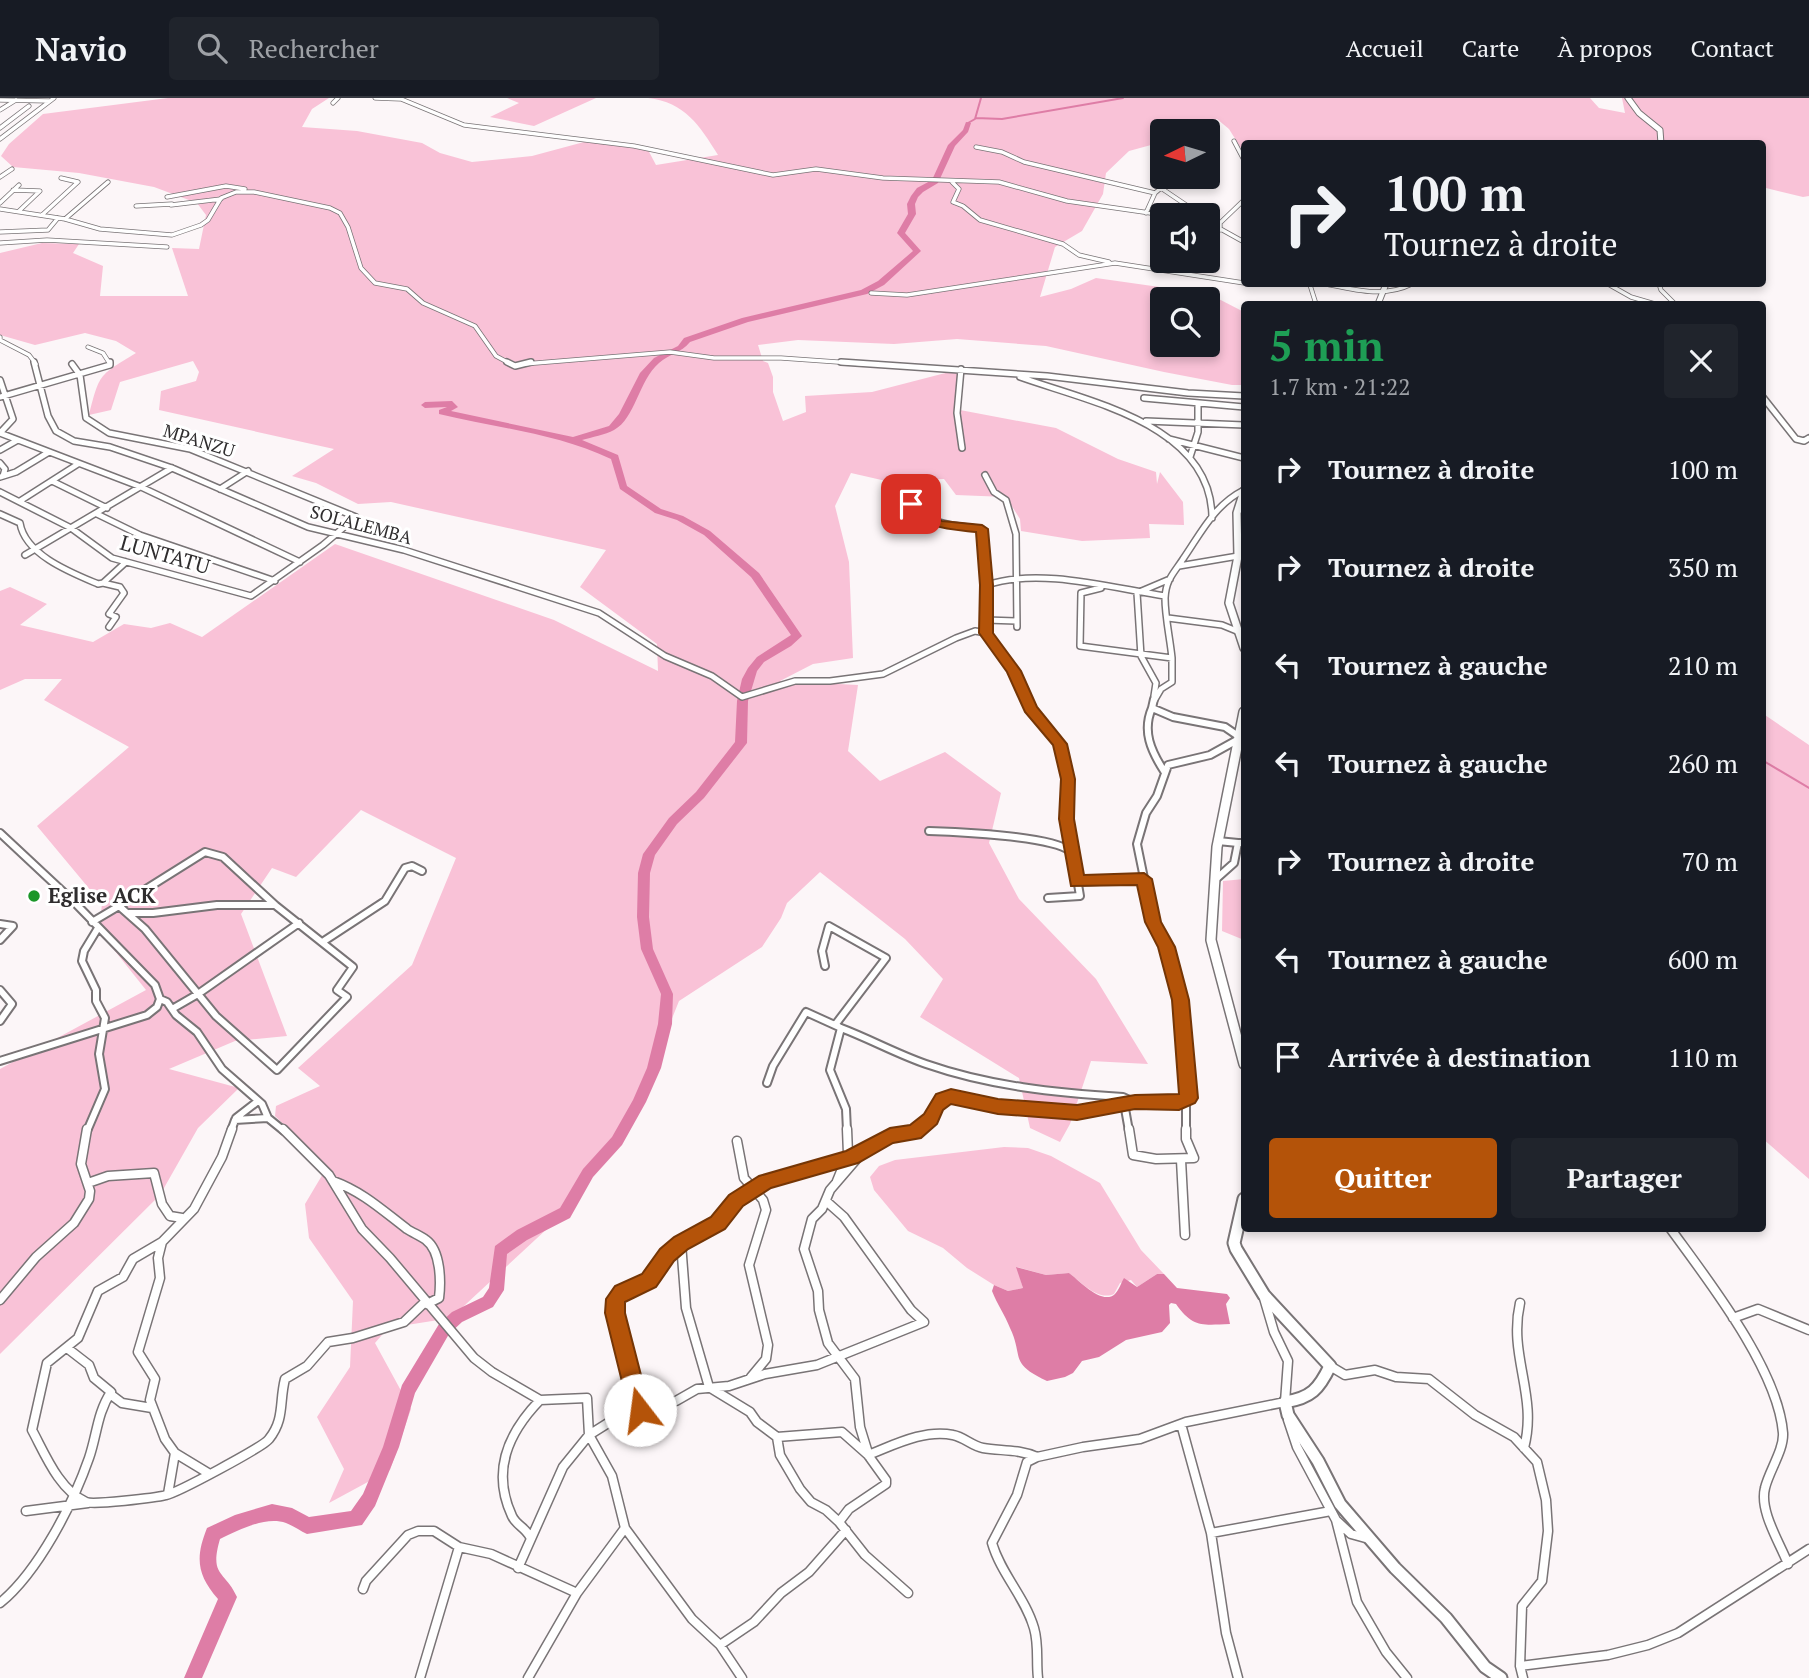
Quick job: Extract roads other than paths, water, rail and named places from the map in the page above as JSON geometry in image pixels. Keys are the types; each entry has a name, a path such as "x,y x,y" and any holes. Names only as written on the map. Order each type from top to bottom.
{"street":[{"path":"333,103 338,98"},
{"path":"375,98 401,98 464,124 634,146 773,175 816,169 838,170 875,178 999,182 1067,201 1150,213"},
{"path":"1628,98 1639,113 1660,130 1661,140"},
{"path":"0,100 52,100"},
{"path":"0,110 16,100"},
{"path":"0,139 52,100"},
{"path":"0,128 29,106"},
{"path":"1234,141 1241,154"},
{"path":"976,147 1002,152 1024,162 1155,193"},
{"path":"0,177 12,169"},
{"path":"42,215 78,182 61,178"},
{"path":"951,181 959,189 953,202 963,206 980,220 1063,244 1079,255 1241,282"},
{"path":"65,219 108,182"},
{"path":"0,203 19,185"},
{"path":"167,197 221,187 242,187 340,213 348,227 361,268 375,284 407,289 424,303 475,326 496,356 515,366 535,361 670,352 714,358 781,358 961,369 1241,396"},
{"path":"1146,213 1155,193 1161,188 1178,195 1185,203"},
{"path":"13,190 40,191 19,211"},
{"path":"136,206 171,205 221,198 230,193 247,190"},
{"path":"171,205 178,197"},
{"path":"0,209 65,219 100,229 180,234 208,220 221,198"},
{"path":"1220,223 1241,205"},
{"path":"0,232 48,230 58,218"},
{"path":"1220,230 1241,240"},
{"path":"0,243 47,240 167,247"},
{"path":"871,293 907,295 1115,263"},
{"path":"1354,287 1382,292 1408,287"},
{"path":"1379,301 1384,287"},
{"path":"1613,287 1631,298 1643,301"},
{"path":"1660,287 1672,301"},
{"name":"SOLALEMBA","path":"0,337 0,340 29,355 36,364 37,379 48,416 56,431 74,441 110,447 172,468 308,527 404,550 591,610 665,656 712,677 745,697 795,681 830,681 883,674 956,638 975,631 986,633"},
{"path":"3,396 80,375 112,363 97,349 88,347"},
{"path":"72,364 80,375"},
{"path":"961,369 957,414 962,448"},
{"path":"989,372 1017,376 1144,421 1186,451 1212,497 1212,518"},
{"name":"MPANZU","path":"80,375 83,410 86,418 94,424 109,433 190,449 356,517 336,535"},
{"path":"0,380 3,396 13,419 0,433 16,442 141,487 300,562"},
{"path":"1144,398 1241,407"},
{"path":"1766,401 1796,439 1804,441 1809,438"},
{"path":"1190,457 1199,422 1198,404"},
{"path":"1144,421 1241,425"},
{"path":"1169,439 1241,457"},
{"path":"0,450 16,442"},
{"path":"2,477 16,472 49,452"},
{"path":"0,463 5,470 2,477"},
{"path":"20,501 78,464"},
{"path":"25,555 172,468"},
{"path":"220,489 248,471"},
{"path":"985,475 994,492 1006,500 1016,534 1016,624 986,620"},
{"path":"51,481 107,508"},
{"path":"1179,566 1199,533 1234,494 1241,491"},
{"name":"LUNTATU","path":"0,492 72,528 112,558 252,596 275,581"},
{"path":"1241,500 1237,513 1240,541 1229,603 1241,632"},
{"path":"911,504 916,512 939,524 982,529 987,585 986,633 1014,671 1030,709 1060,744 1068,779 1067,819 1080,896 1048,898"},
{"path":"0,514 20,523 34,548 75,575 98,584 120,587 124,593 109,614 116,617 109,626"},
{"path":"97,514 140,535 275,581 336,535"},
{"path":"1153,698 1162,687 1172,682 1165,596 1171,571 1179,566 1238,556"},
{"path":"103,583 126,562"},
{"path":"987,585 1015,579 1068,580 1165,596"},
{"path":"1137,593 1170,579"},
{"path":"1104,588 1081,593 1080,646 1172,658"},
{"path":"1137,593 1141,656 1156,683 1146,725 1149,739 1164,771"},
{"path":"1168,618 1210,622 1241,632"},
{"path":"1152,708 1174,717 1225,727 1241,738"},
{"path":"640,1410 615,1313 615,1299 622,1292 649,1280 661,1261 681,1243 718,1223 736,1201 766,1181 846,1159 890,1135 915,1133 931,1119 942,1099 951,1097 998,1107 1077,1113 1097,1111 1124,1103 1179,1103 1186,1100 1190,1094 1181,1000 1166,947 1153,922 1137,844 1164,771 1170,764 1210,755 1241,740"},
{"path":"1241,743 1219,841 1214,880 1213,949 1230,1019 1241,1038"},
{"path":"929,831 991,834 1067,848 1071,853"},
{"path":"0,833 3,840 68,896 155,985 160,999 167,1002 171,1009 197,1032 212,1050 219,1064 253,1100 258,1101 268,1118 332,1181 362,1229 390,1258 474,1359 540,1400 586,1398 589,1435 612,1476 625,1528 692,1619 720,1645 742,1678"},
{"path":"1214,880 1234,863 1241,843 1219,841"},
{"path":"92,922 205,852 223,858 275,905 354,967 337,990 347,998 277,1070 216,1016 159,945 119,906"},
{"path":"324,941 388,898 407,866 414,866 422,872"},
{"path":"1077,881 1144,879"},
{"path":"127,913 153,914 217,905 275,905"},
{"path":"0,1061 153,1012 171,1009 198,994 299,923"},
{"path":"0,924 13,926 0,940"},
{"path":"720,1645 754,1622 782,1593 809,1572 842,1526 849,1509 886,1484 868,1455 860,1427 855,1379 828,1343 819,1310 818,1291 804,1250 812,1219 837,1181 848,1154 846,1110 830,1070 838,1027 886,958 829,926 822,951 825,966"},
{"path":"0,1300 36,1256 82,1214 89,1199 88,1184 81,1164 82,1147 90,1119 105,1089 99,1054 104,1014 82,961 84,951 98,928"},
{"path":"0,990 12,1004 0,1021"},
{"path":"153,1012 160,999"},
{"path":"766,1083 773,1066 806,1012 838,1027 874,1039 900,1055 984,1080 1060,1092 1123,1097 1135,1102"},
{"path":"1124,1103 1133,1155 1181,1160 1194,1158 1185,1139 1188,1116 1186,1100"},
{"path":"88,1503 73,1493 57,1475 35,1437 32,1423 47,1363 78,1338 98,1291 123,1277 133,1259 162,1242 178,1227 182,1218 194,1209 222,1157 234,1119 258,1101"},
{"path":"234,1119 268,1118"},
{"path":"737,1141 739,1165 747,1183 765,1204 766,1209 749,1258 748,1270 767,1339 767,1357 750,1379"},
{"path":"837,1181 861,1153"},
{"path":"1181,1160 1185,1235"},
{"path":"88,1184 107,1176 154,1173 165,1209 170,1216 182,1218"},
{"path":"26,1511 168,1495 267,1442 281,1420 281,1395 285,1379 307,1366 328,1342 353,1338 404,1322 426,1303 439,1298 439,1266 427,1240 417,1238 405,1225 365,1196 332,1181"},
{"path":"518,1567 563,1467 589,1435 626,1413 676,1401 697,1389 729,1386 781,1370 817,1365 924,1322 911,1310 844,1217 825,1201"},
{"path":"1241,1212 1234,1243 1264,1295 1274,1332 1288,1361 1289,1430 1336,1520 1357,1602 1386,1652 1407,1678"},
{"path":"1673,1232 1713,1284 1733,1318 1761,1367 1781,1418 1783,1437 1764,1491 1764,1504 1788,1564"},
{"path":"162,1242 158,1258 160,1278 139,1346 139,1357 155,1379 150,1400 164,1439 175,1453 208,1473"},
{"path":"681,1243 686,1308 709,1387 743,1407 757,1423 777,1437 842,1432 868,1455"},
{"path":"1264,1295 1330,1366 1345,1375 1375,1370 1396,1377 1429,1379 1475,1415 1514,1437 1537,1462 1546,1500 1548,1531 1542,1581 1522,1606 1520,1666 1523,1678"},
{"path":"1520,1303 1514,1318 1514,1333 1532,1418 1524,1448"},
{"path":"1733,1318 1758,1310 1809,1329"},
{"path":"66,1348 89,1365 94,1378 103,1383 110,1394 122,1403 152,1408"},
{"path":"1038,1678 1038,1639 1026,1611 999,1565 992,1543 1017,1494 1027,1462 1037,1457 1083,1447 1140,1439 1181,1424 1287,1408 1308,1399 1321,1386 1330,1366"},
{"path":"0,1603 11,1595 25,1577 73,1493 90,1456 100,1406 110,1394"},
{"path":"530,1537 528,1531 513,1519 503,1478 503,1456 510,1437 540,1400"},
{"path":"1287,1408 1340,1504 1395,1568 1446,1618 1485,1667 1501,1678"},
{"path":"1181,1424 1210,1533 1226,1633 1238,1678"},
{"path":"868,1455 918,1436 936,1433 964,1438 979,1448 1025,1451 1037,1457"},
{"path":"777,1437 780,1455 791,1478 811,1502 826,1510 865,1555 908,1593"},
{"path":"168,1495 174,1482 170,1464 175,1453"},
{"path":"1210,1533 1331,1510"},
{"path":"1336,1520 1352,1534 1371,1539"},
{"path":"528,1678 577,1593 625,1528"},
{"path":"363,1589 370,1576 401,1540 418,1531 434,1531 459,1548 491,1554 577,1593"},
{"path":"420,1678 459,1548"},
{"path":"1520,1666 1608,1655 1648,1645 1678,1633 1809,1549"}],"waterway":[{"path":"968,123 975,119 981,98"},
{"path":"976,118 1002,119 1123,98"},
{"path":"573,440 612,428 623,415 643,375 657,360 681,348 687,340 745,320 864,292 881,283 917,251 901,233 912,214 911,204 920,190 935,181 952,145 966,131 968,123"},
{"path":"425,405 452,404 454,407 442,412 573,440"},
{"path":"193,1678 228,1597 208,1568 213,1534 235,1523 272,1512 292,1516 307,1526 356,1519 369,1500 391,1447 408,1390 444,1329 457,1317 488,1302 496,1290 500,1251 522,1235 565,1213 588,1173 617,1141 654,1068 665,1024 667,994 647,949 643,917 644,873 649,854 673,821 700,795 741,743 743,701 748,679 756,664 797,636 755,575 707,533 680,518 658,511 623,487 615,457 573,440"},
{"path":"1766,762 1809,788"}],"place":[{"name":"Eglise ACK","path":"34,896"}]}
